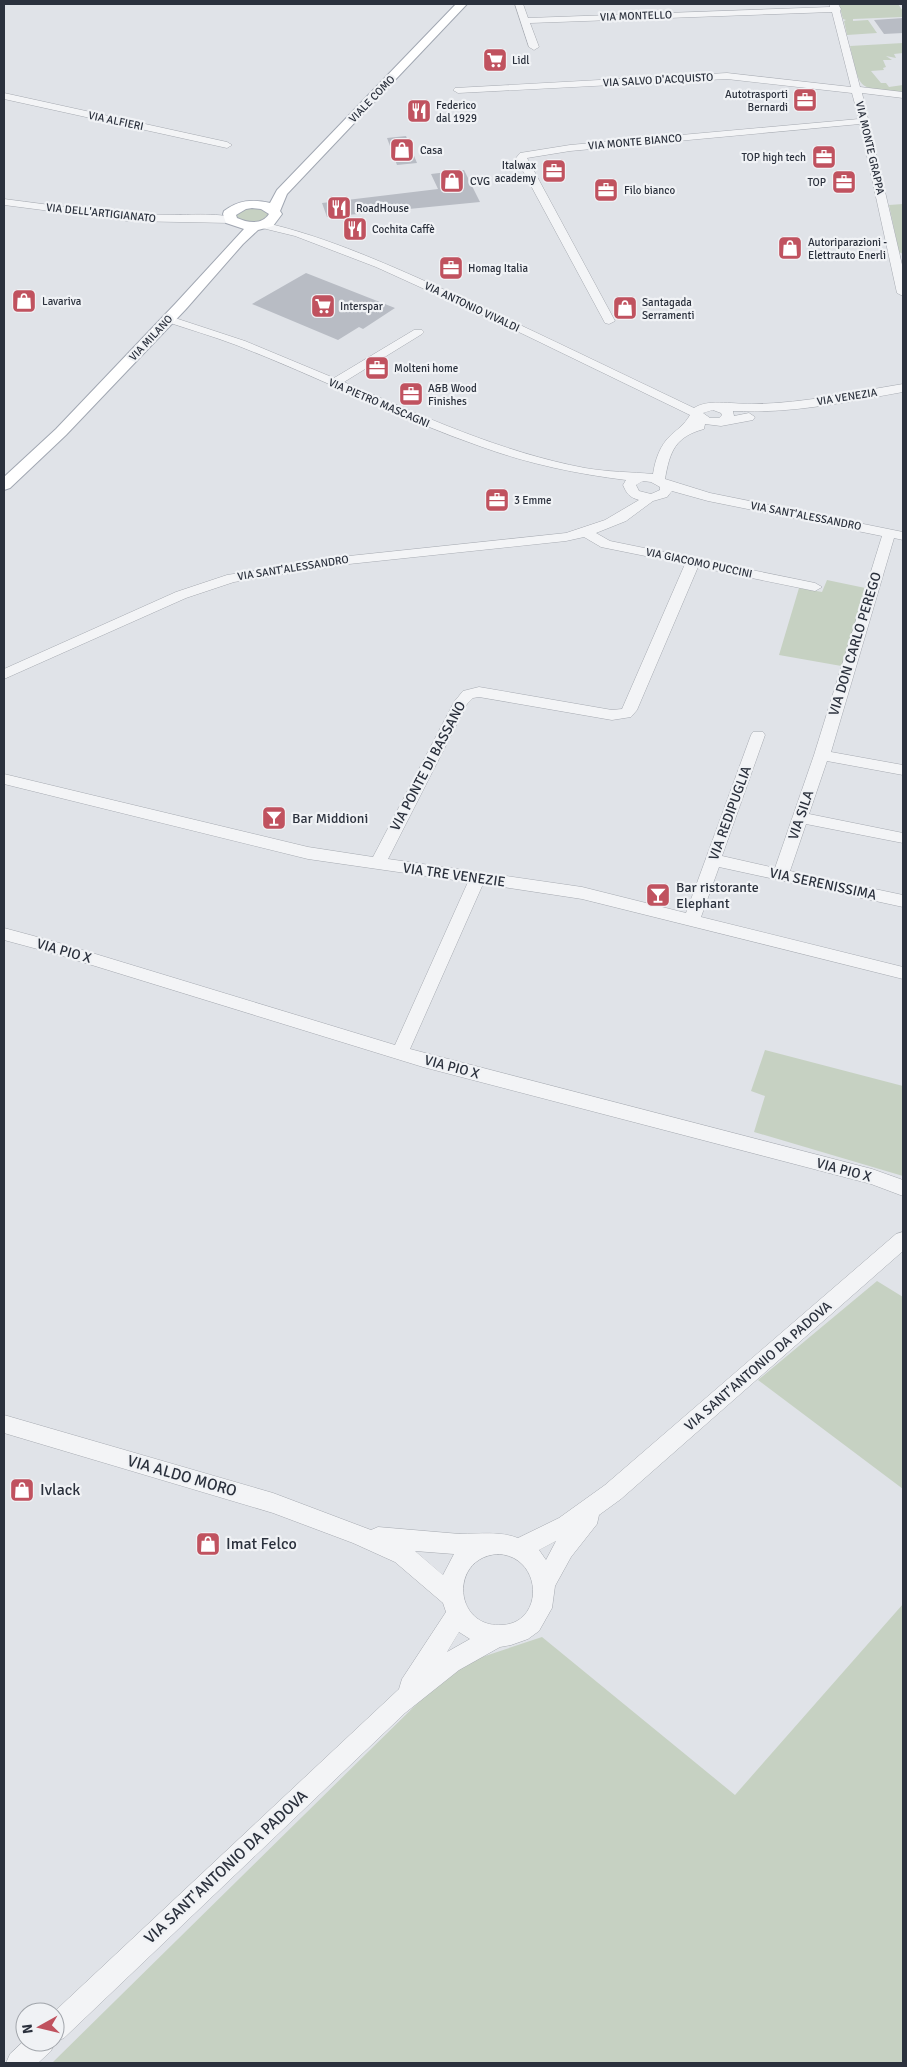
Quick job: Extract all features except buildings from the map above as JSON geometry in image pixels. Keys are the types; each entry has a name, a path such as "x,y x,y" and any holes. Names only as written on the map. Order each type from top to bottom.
{"main road":[{"name":"VIALE COMO","path":"281,193 462,4"},
{"path":"231,216 251,204 281,193"},
{"path":"251,204 268,207 275,212 281,193"},
{"name":"VIA MILANO","path":"4,484 61,432 168,319 238,241 258,225 274,218 275,212"},
{"path":"231,216 245,226 258,225"},
{"path":"231,216 238,241"},
{"name":"VIA MILANO","path":"4,494 35,465 61,432"}],"street":[{"path":"519,4 534,47"},
{"name":"VIA MONTELLO","path":"525,21 836,6"},
{"name":"VIA MONTE GRAPPA","path":"836,6 903,293"},
{"name":"VIA SALVO D'ACQUISTO","path":"458,90 727,76 903,97"},
{"name":"VIA ALFIERI","path":"4,96 228,145"},
{"name":"VIA MONTE BIANCO","path":"609,321 521,158 524,154 570,148 864,121"},
{"name":"VIA DELL'ARTIGIANATO","path":"4,202 128,218 231,216"},
{"path":"275,212 283,222 298,233"},
{"path":"258,225 298,233"},
{"name":"VIA ANTONIO VIVALDI","path":"298,233 380,265 527,332 644,389"},
{"name":"VIA PIETRO MASCAGNI","path":"168,319 252,347 430,425 465,438 540,460 648,487"},
{"path":"334,383 418,332"},
{"name":"VIA VENEZIA","path":"644,389 716,407 752,410 790,407 903,388"},
{"path":"644,389 698,414 700,418 706,421 720,421 728,416 726,411 716,407 704,407 699,410 698,414 689,428 671,442 648,487"},
{"name":"VIA VENEZIA","path":"689,428 760,415 790,407"},
{"name":"VIA SANT'ALESSANDRO","path":"4,674 181,595 213,583 240,576 358,558 552,539 592,529 635,509 648,487 708,497 903,536"},
{"name":"VIA GIACOMO PUCCINI","path":"592,529 595,539 606,544 815,587"},
{"name":"VIA DON CARLO PEREGO","path":"822,755 889,533"},
{"name":"VIA PONTE DI BASSANO","path":"377,864 463,699 468,694 479,692 612,716 626,714 630,710 693,562"},
{"name":"VIA REDIPUGLIA","path":"692,920 758,735"},
{"path":"822,755 903,770"},
{"name":"VIA SILA","path":"780,875 822,755"},
{"name":"VIA TRE VENEZIE","path":"4,779 308,853 575,892 903,972"},
{"path":"800,818 903,838"},
{"name":"VIA SERENISSIMA","path":"713,860 903,901"},
{"path":"400,1053 478,878"},
{"name":"VIA PIO X","path":"4,934 56,948 400,1053 872,1177 903,1188"},
{"name":"VIA SANT'ANTONIO DA PADOVA","path":"518,1549 561,1529 613,1492 903,1240"},
{"name":"VIA ALDO MORO","path":"4,1424 273,1503 359,1535 403,1555 455,1604"},
{"name":"VIA SANT'ANTONIO DA PADOVA","path":"545,1583 568,1543 613,1492"},
{"name":"VIA ALDO MORO","path":"359,1535 438,1543 487,1545"},
{"path":"503,1544 518,1549 535,1562 545,1583 542,1607 534,1620 522,1630 498,1636 482,1632 468,1625 455,1604 452,1581 460,1562 472,1551 487,1545 503,1544"},
{"name":"VIA SANT'ANTONIO DA PADOVA","path":"397,1706 428,1662 455,1604"},
{"name":"VIA SANT'ANTONIO DA PADOVA","path":"65,2020 397,1706 451,1662 498,1636"},
{"path":"19,2063 31,2052"}],"green space":[{"path":"839,4 898,4 903,11 903,17 853,19 853,21 868,20 877,33 847,35 844,21 846,20 843,19"},
{"path":"903,43 903,53 894,54 896,58 886,56 892,60 883,60 886,67 883,68 884,70 871,71 881,83 886,83 889,87 903,85 903,93 868,88 859,80 850,46"},
{"path":"903,204 903,254 899,252 889,205"},
{"path":"259,207 271,214 260,223 239,222 234,214 239,209"},
{"path":"827,580 870,589 847,667 779,655 799,588 822,592"},
{"path":"765,1050 903,1086 903,1176 754,1132 765,1096 751,1091"},
{"path":"877,1281 903,1297 903,1489 758,1380"},
{"path":"903,1604 903,2063 52,2063 433,1688 470,1661 542,1637 735,1795"}],"place":[{"name":"Lidl","path":"495,60"},
{"name":"Autotrasporti Bernardi","path":"805,100"},
{"name":"Federico dal 1929","path":"419,111"},
{"name":"Casa","path":"402,150"},
{"name":"TOP high tech","path":"824,157"},
{"name":"Italwax academy","path":"554,171"},
{"name":"CVG","path":"452,181"},
{"name":"TOP","path":"844,182"},
{"name":"Filo bianco","path":"606,190"},
{"name":"RoadHouse","path":"339,208"},
{"name":"Cochita Caffè","path":"355,229"},
{"name":"Autoriparazioni - Elettrauto Enerli","path":"790,248"},
{"name":"Homag Italia","path":"451,268"},
{"name":"Lavariva","path":"24,301"},
{"name":"Interspar","path":"323,306"},
{"name":"Santagada Serramenti","path":"625,308"},
{"name":"Molteni home","path":"377,368"},
{"name":"A&B Wood Finishes","path":"411,394"},
{"name":"3 Emme","path":"497,500"},
{"name":"Bar Middioni","path":"274,818"},
{"name":"Bar ristorante Elephant","path":"658,895"},
{"name":"Ivlack","path":"22,1490"},
{"name":"Imat Felco","path":"208,1544"}]}
